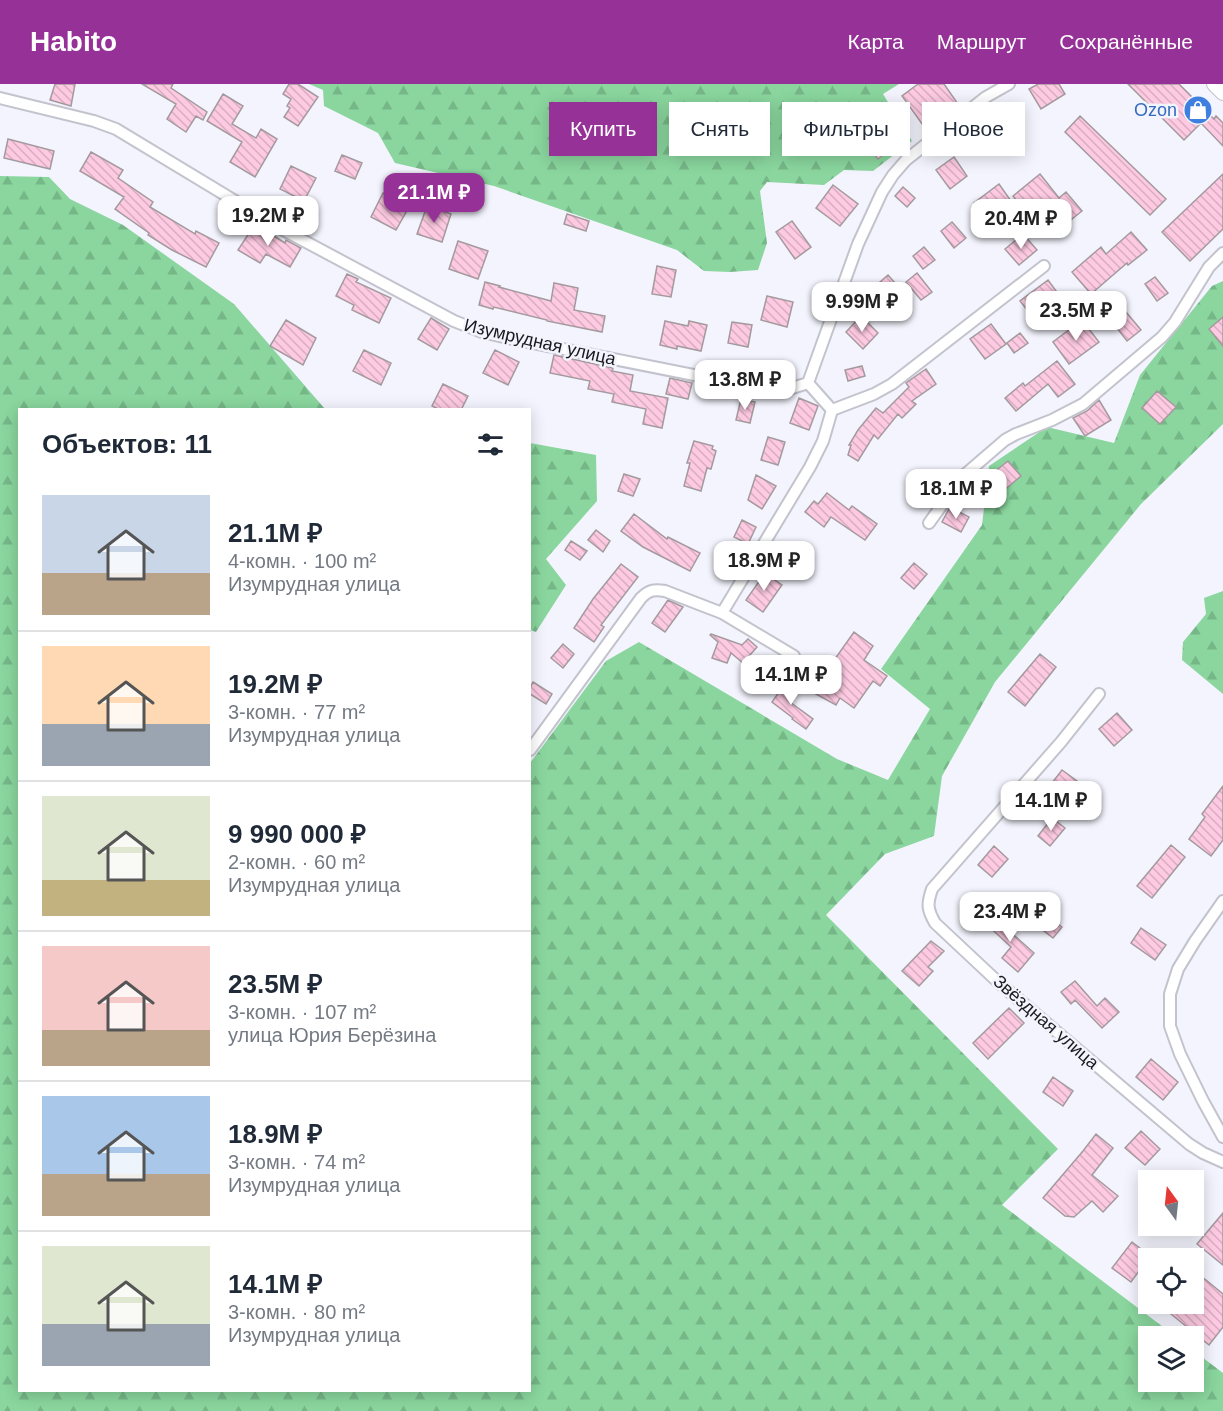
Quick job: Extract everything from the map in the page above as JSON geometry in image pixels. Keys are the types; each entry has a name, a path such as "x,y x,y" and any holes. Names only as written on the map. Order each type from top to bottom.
{"street":[{"path":"832,410 808,383 858,244 882,192 906,160 986,97 1009,84"},
{"path":"1214,84 1223,93"},
{"name":"Изумрудная улица","path":"0,98 94,121 116,129 278,227 454,321 482,332 769,390 786,390 808,383"},
{"path":"929,523 962,477 1005,440 1083,404 1162,337 1175,322 1209,267 1223,253"},
{"path":"832,410 874,394 892,384 1044,266"},
{"path":"722,613 810,467 823,441 832,410"},
{"path":"531,749 641,598 656,589 722,613 794,656"},
{"name":"Звёздная улица","path":"1099,694 1061,742 933,889 928,899 929,911 935,923 998,982 1189,1144 1223,1162"},
{"path":"1223,901 1178,969 1170,994 1170,1026 1180,1054 1223,1137"}],"green space":[{"path":"309,84 899,84 883,94 888,102 782,102 782,156 892,156 873,171 844,170 824,185 767,182 760,191 767,243 758,270 730,272 704,271 677,250 494,186 395,163 378,133 324,106 323,90"},
{"path":"0,176 49,177 70,199 123,225 234,304 324,408 18,408 18,1392 531,1392 531,762 606,661 639,642 837,759 888,780 930,709 881,669 982,525 989,466 1047,427 1114,443 1140,375 1212,286 1223,281 1223,424 1141,504 995,682 942,776 934,836 885,854 826,915 1058,1149 1002,1205 1138,1308 1138,1314 1146,1314 1162,1326 1138,1326 1138,1392 1204,1392 1204,1359 1223,1373 1223,1411 0,1411"},
{"path":"531,443 596,455 597,501 546,559 566,585 536,632 531,630"},
{"path":"1223,591 1223,694 1182,660 1183,642 1206,614 1204,598"}],"building":[{"path":"55,84 75,84 71,106 50,100"},
{"path":"142,84 173,84 171,88 207,112 203,120 196,116 186,132 167,119 176,104"},
{"path":"289,84 298,84 318,97 298,126 284,117 290,108 287,106 291,99 283,94"},
{"path":"918,84 944,84 957,102 922,102 922,124 910,107 910,102 906,102 902,96"},
{"path":"1038,84 1059,84 1065,94 1041,109 1029,89"},
{"path":"1128,84 1179,84 1214,119 1216,116 1223,123 1223,146 1201,123 1184,140"},
{"path":"223,94 243,106 232,124 256,138 261,129 277,139 255,177 230,162 242,142 207,121"},
{"path":"1080,116 1166,199 1150,215 1065,132"},
{"path":"8,139 54,151 50,169 4,158"},
{"path":"91,152 123,170 118,178 153,202 150,207 195,234 196,231 219,243 206,267 148,235 149,233 115,209 124,197 80,171"},
{"path":"342,155 362,163 355,179 335,171"},
{"path":"954,157 967,176 950,189 936,170"},
{"path":"291,166 316,178 304,201 280,189"},
{"path":"1040,174 1059,198 1066,192 1082,211 1052,235 1035,214 1031,218 1013,196"},
{"path":"1223,174 1223,229 1190,261 1162,232"},
{"path":"999,184 1011,201 987,219 974,203"},
{"path":"833,185 858,204 840,226 816,208"},
{"path":"903,187 915,198 907,207 895,196"},
{"path":"383,193 409,207 396,230 371,217"},
{"path":"427,206 451,214 442,242 417,234"},
{"path":"567,214 589,221 586,231 564,224"},
{"path":"792,221 811,247 795,259 776,232"},
{"path":"952,222 966,238 954,248 941,231"},
{"path":"255,224 285,243 286,240 301,248 290,267 266,254 260,263 238,250"},
{"path":"1131,232 1147,250 1128,265 1127,263 1091,294 1072,272 1101,247 1106,254"},
{"path":"1023,234 1037,250 1019,265 1005,249"},
{"path":"458,241 488,251 478,279 449,269"},
{"path":"924,247 935,260 923,269 913,256"},
{"path":"657,266 676,270 671,297 652,294"},
{"path":"917,273 932,292 921,300 906,282"},
{"path":"347,274 358,279 356,282 391,298 379,323 352,310 354,305 336,296"},
{"path":"888,275 902,291 887,304 873,288"},
{"path":"1155,277 1168,293 1157,301 1145,284"},
{"path":"1048,280 1062,299 1035,320 1020,301"},
{"path":"485,282 551,301 554,283 578,288 574,310 605,316 602,332 479,305"},
{"path":"767,296 793,302 787,327 761,320"},
{"path":"1126,312 1141,330 1127,341 1113,323"},
{"path":"861,316 878,333 863,349 846,332"},
{"path":"1223,317 1223,346 1209,329"},
{"path":"431,318 449,329 437,350 418,339"},
{"path":"286,320 316,338 303,365 270,346"},
{"path":"1082,320 1099,342 1069,364 1053,342"},
{"path":"665,321 688,326 689,321 707,325 701,351 660,345"},
{"path":"732,322 752,325 748,347 728,343"},
{"path":"991,324 1006,344 985,359 970,339"},
{"path":"1020,333 1028,343 1014,353 1007,343"},
{"path":"364,350 391,363 381,385 353,371"},
{"path":"495,350 519,362 508,385 483,373"},
{"path":"554,355 613,368 612,371 633,375 630,391 668,398 662,428 643,424 646,409 612,402 614,394 588,389 590,381 550,373"},
{"path":"1057,361 1075,384 1058,397 1048,384 1016,411 1005,398 1023,383 1025,386"},
{"path":"862,366 865,376 848,381 845,370"},
{"path":"926,369 936,384 912,401 916,404 902,418 898,414 878,439 874,435 858,461 848,455 851,445 849,445 876,408 883,413 909,387 906,383"},
{"path":"670,378 692,383 688,399 666,394"},
{"path":"443,384 468,396 462,408 432,406"},
{"path":"1157,391 1176,407 1160,424 1142,408"},
{"path":"799,398 818,406 809,430 790,423"},
{"path":"741,399 755,402 750,423 736,420"},
{"path":"1099,400 1111,420 1085,436 1073,418 1087,411"},
{"path":"768,437 785,442 778,465 761,460"},
{"path":"694,441 713,446 712,449 716,451 711,469 707,468 701,491 684,486 690,463 687,463"},
{"path":"1008,461 1021,476 1002,492 989,476"},
{"path":"624,474 640,479 633,496 618,491"},
{"path":"756,475 776,486 762,509 748,500"},
{"path":"827,493 849,510 852,506 877,524 865,540 831,517 824,527 805,512 814,501 818,504"},
{"path":"950,507 969,517 961,532 942,522"},
{"path":"634,514 667,539 668,537 700,553 690,571 643,547 621,531"},
{"path":"742,520 756,527 748,544 734,537"},
{"path":"596,530 610,541 603,552 588,540"},
{"path":"571,541 587,551 580,560 565,550"},
{"path":"914,563 927,574 914,589 901,578"},
{"path":"621,564 638,577 601,625 604,627 594,642 574,628 593,599"},
{"path":"765,573 782,585 763,612 746,600"},
{"path":"668,600 683,607 665,632 652,623"},
{"path":"854,632 873,646 864,660 887,676 880,686 873,681 854,708 840,698 836,705 814,693"},
{"path":"711,634 742,645 748,639 757,647 743,663 731,653 727,663 712,658 718,642"},
{"path":"563,644 574,654 563,668 551,658"},
{"path":"1040,654 1056,667 1025,706 1008,692"},
{"path":"533,682 552,694 546,704 531,695"},
{"path":"786,682 798,690 790,702 813,719 806,729 772,702"},
{"path":"1117,713 1132,730 1114,746 1099,729"},
{"path":"1062,770 1077,781 1059,804 1045,792"},
{"path":"1223,786 1223,840 1211,856 1189,839 1205,817 1202,814"},
{"path":"1052,818 1065,828 1050,846 1038,836"},
{"path":"1171,845 1185,857 1152,898 1137,886"},
{"path":"994,846 1008,859 992,877 978,865"},
{"path":"989,914 995,920 999,915 1011,927 1008,930 1034,953 1018,972 1002,958 1011,947 983,921"},
{"path":"1045,914 1062,927 1053,938 1036,925"},
{"path":"1141,928 1166,945 1155,960 1131,943"},
{"path":"931,941 944,951 928,967 933,971 919,986 902,971"},
{"path":"1075,981 1097,1006 1105,998 1119,1012 1102,1028 1075,1000 1071,1004 1061,992"},
{"path":"1009,1008 1024,1023 988,1059 973,1043"},
{"path":"1151,1059 1178,1082 1163,1100 1136,1077"},
{"path":"1053,1077 1073,1091 1063,1106 1043,1092"},
{"path":"1141,1131 1160,1149 1145,1165 1125,1148"},
{"path":"1096,1134 1113,1148 1092,1175 1118,1196 1103,1212 1092,1201 1074,1217 1065,1216 1043,1198"},
{"path":"1223,1213 1223,1265 1197,1244"},
{"path":"1132,1242 1140,1248 1138,1272 1131,1282 1112,1268"},
{"path":"1204,1278 1223,1294 1223,1327 1209,1345 1204,1341 1204,1326 1186,1326 1171,1314 1204,1314"}],"place":[{"name":"Ozon","path":"1198,110"}]}
